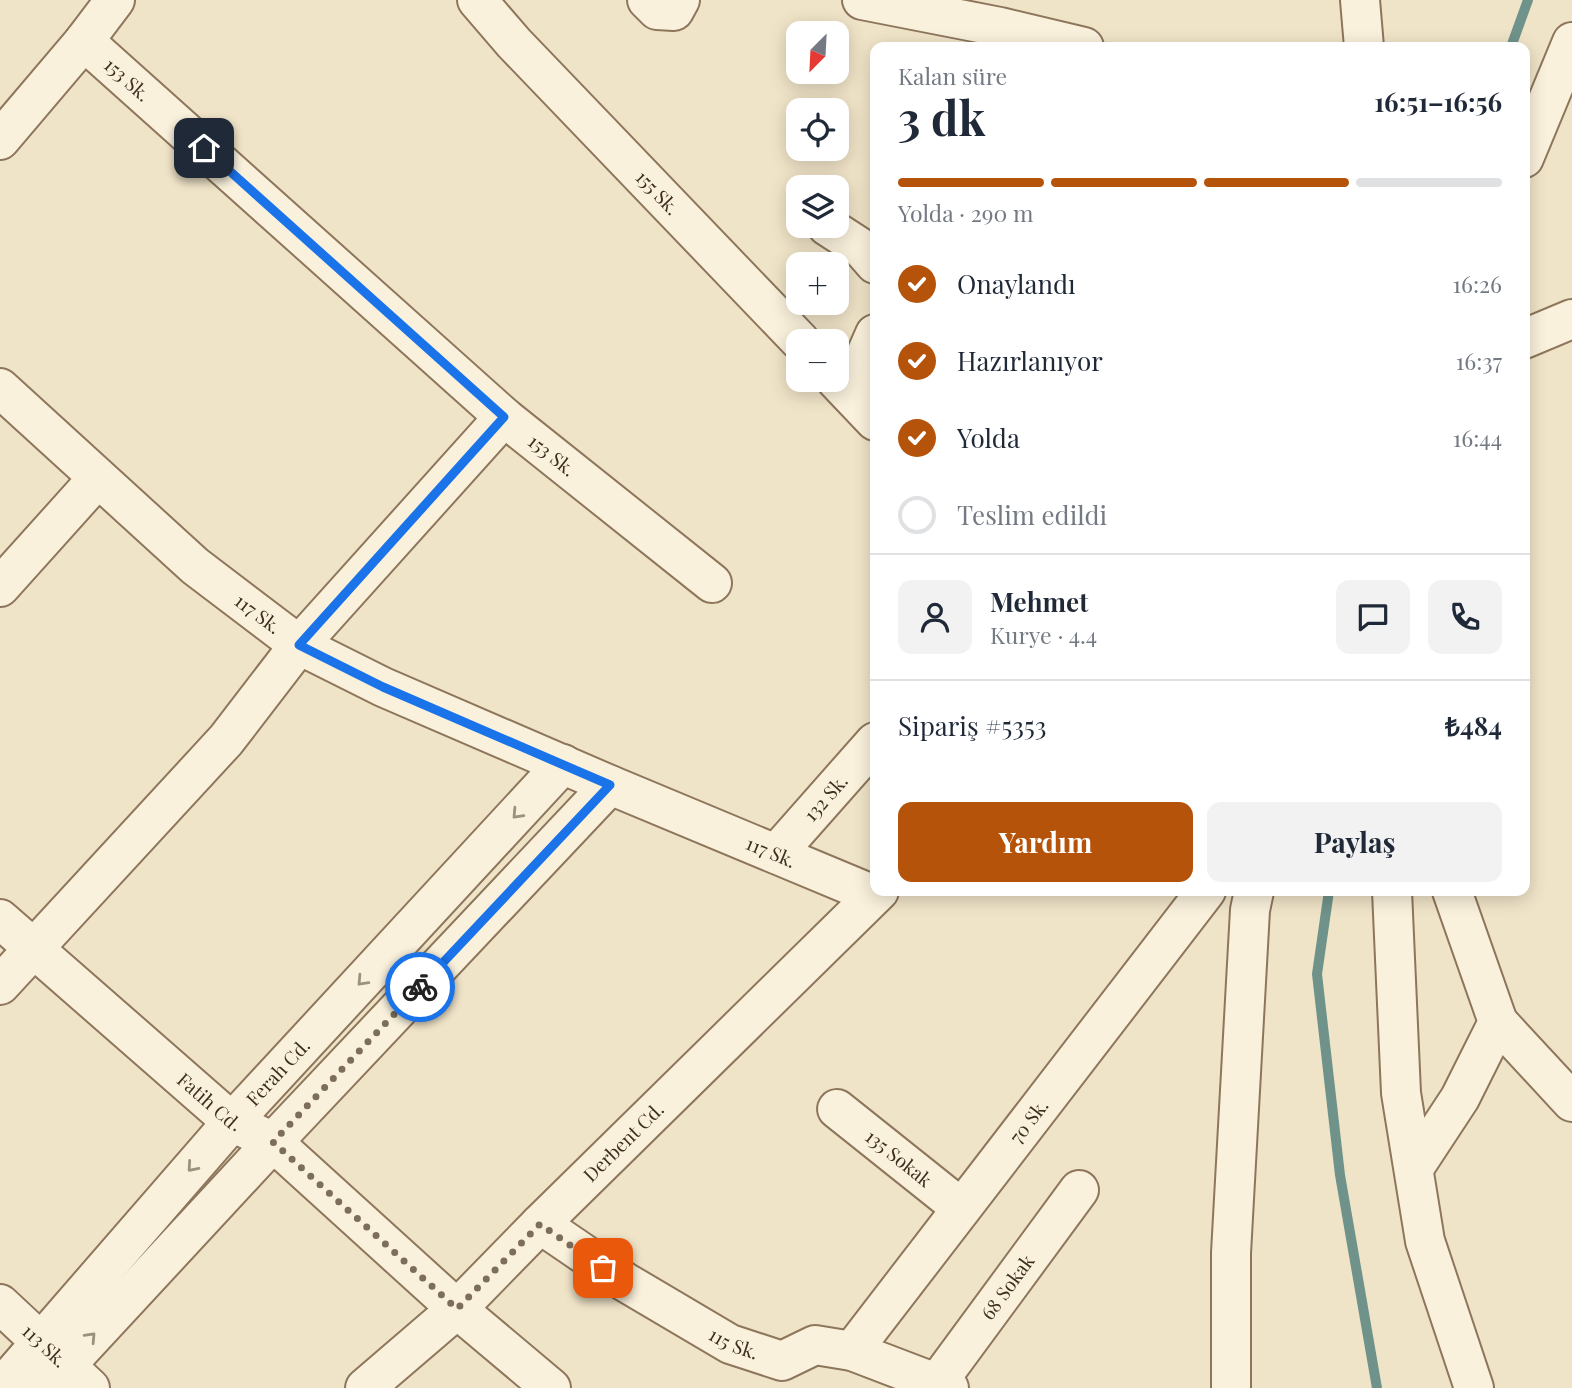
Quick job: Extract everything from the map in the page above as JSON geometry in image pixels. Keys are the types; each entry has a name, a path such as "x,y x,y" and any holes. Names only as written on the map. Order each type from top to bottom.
{"street":[{"path":"0,140 115,0"},
{"name":"155 Sk.","path":"461,0 514,43"},
{"name":"155 Sk.","path":"477,0 514,43 788,329"},
{"path":"647,0 657,10 674,11 680,0"},
{"path":"862,0 1004,14 1072,42"},
{"path":"1360,0 1364,42"},
{"name":"153 Sk.","path":"84,41 504,417 712,583"},
{"path":"1530,144 1572,42"},
{"path":"846,238 861,248 870,258"},
{"path":"1530,336 1572,319"},
{"path":"849,375 870,342"},
{"name":"117 Sk.","path":"0,388 195,566 299,645 383,687 610,785 870,891"},
{"path":"848,392 870,416"},
{"path":"0,985 226,740 299,645 504,417"},
{"path":"0,587 97,479"},
{"name":"132 Sk.","path":"776,854 870,748"},
{"name":"Ferah Cd.","path":"60,1371 232,1122 563,764"},
{"name":"Ferah Cd.","path":"1,1388 60,1371 610,785"},
{"name":"Derbent Cd.","path":"365,1388 457,1309 873,896"},
{"name":"70 Sk.","path":"852,1351 1202,896"},
{"path":"1231,1388 1231,1252 1253,896"},
{"path":"1392,896 1401,1093 1425,1241 1474,1388"},
{"path":"1454,896 1498,1022 1572,1102"},
{"name":"Fatih Cd.","path":"0,919 232,1122 273,1142 457,1309 551,1388"},
{"path":"1414,1168 1460,1098 1498,1022"},
{"name":"135 Sokak","path":"837,1109 961,1208"},
{"name":"68 Sokak","path":"943,1386 1079,1190"},
{"name":"115 Sk.","path":"540,1224 625,1282 778,1374 815,1345 852,1351 943,1386"},
{"name":"113 Sk.","path":"0,1304 60,1371"}],"waterway":[{"path":"1513,42 1528,0"},
{"path":"1328,896 1317,974 1340,1175 1377,1388"}],"way so far":[{"path":"420,987 273,1142 457,1309 540,1224 603,1268"}],"route":[{"path":"204,148 504,417 299,645 383,687 610,785 420,987"}]}
